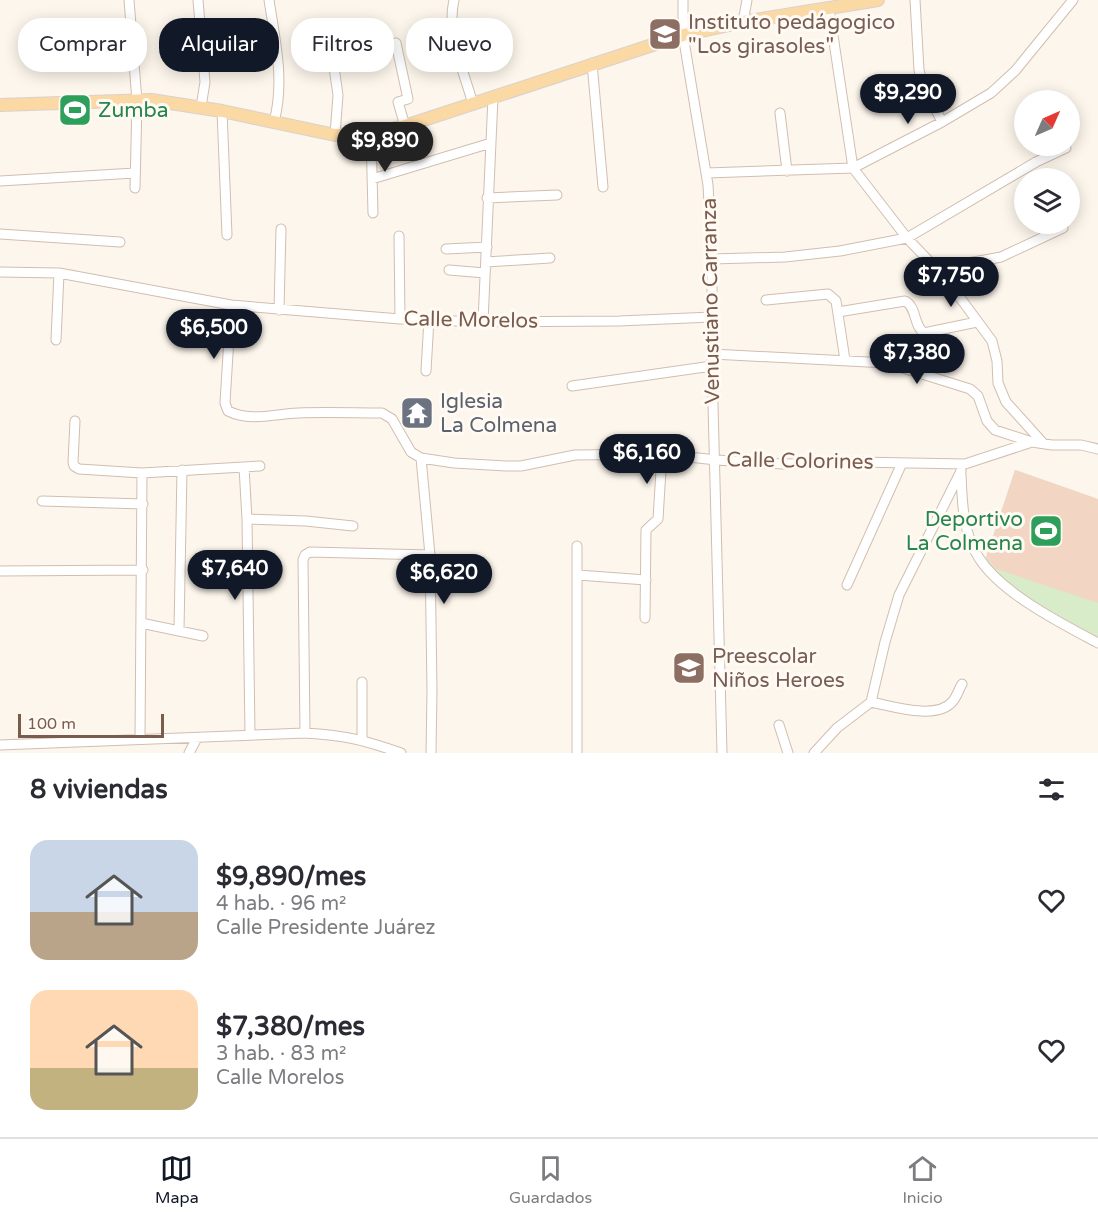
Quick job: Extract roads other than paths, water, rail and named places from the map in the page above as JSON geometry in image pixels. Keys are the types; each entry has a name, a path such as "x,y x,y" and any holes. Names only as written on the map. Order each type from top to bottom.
{"main road":[{"path":"0,105 159,101 222,111 335,135 371,134 405,126 683,34 806,6 830,9 878,0"}],"street":[{"path":"129,0 131,18"},
{"path":"198,0 205,82 201,107"},
{"path":"269,0 278,54 280,92 274,122"},
{"path":"454,0 452,17 455,42 473,104"},
{"name":"Venustiano Carranza","path":"683,0 683,34 707,173 712,259 712,366 722,753"},
{"path":"743,22 747,0"},
{"path":"915,0 919,70 922,82 942,122"},
{"path":"707,173 853,168 942,122 996,89 1015,71 1073,0"},
{"path":"830,9 853,168 907,238 947,280 992,341 997,361 998,383 1006,402 1043,443"},
{"path":"396,43 408,99 398,102 405,126"},
{"path":"592,63 603,187"},
{"path":"135,72 135,188"},
{"path":"335,72 338,95 335,135"},
{"path":"483,322 493,97"},
{"path":"222,111 227,235"},
{"path":"780,113 787,171"},
{"path":"371,134 373,213"},
{"path":"372,179 491,143"},
{"path":"712,259 785,257 840,251 907,238 1049,156"},
{"path":"0,181 135,173"},
{"path":"487,198 557,195"},
{"path":"279,310 281,229"},
{"path":"0,234 120,242"},
{"path":"947,280 968,263 1001,256 1050,234"},
{"path":"399,236 400,319"},
{"path":"446,249 488,247"},
{"path":"486,262 550,258"},
{"path":"449,270 485,273"},
{"name":"Calle Morelos","path":"0,272 59,273 231,305 400,319 483,322 619,321 712,317"},
{"path":"56,340 59,273"},
{"path":"766,300 828,294 834,298 845,360"},
{"path":"838,312 905,301 911,305 918,329 924,333 977,322"},
{"path":"231,305 225,403 228,411 237,416 250,417 296,413 382,413 392,419 411,452 421,458 430,555 431,753"},
{"path":"426,371 429,319"},
{"path":"712,354 845,360 901,366 970,389 978,396 990,426 1000,432 1032,442 1081,445 1098,449"},
{"path":"572,386 712,366"},
{"path":"75,421 73,462 76,468 142,473 260,466"},
{"name":"Calle Colorines","path":"421,458 454,463 521,466 575,455 662,454 783,464 857,462 963,467 1032,442"},
{"path":"645,618 646,530 658,519 662,454"},
{"path":"847,585 902,463"},
{"path":"244,467 247,519 250,735"},
{"path":"963,467 962,495 966,522 970,539 980,560 997,578 1028,603 1098,643"},
{"path":"814,753 837,728 871,702 899,595 963,467"},
{"path":"179,630 182,470"},
{"path":"140,739 142,473"},
{"path":"42,501 143,504"},
{"path":"247,519 306,521 353,526"},
{"path":"577,546 577,753"},
{"path":"304,733 303,560 305,555 310,552 430,555"},
{"path":"0,570 143,570"},
{"path":"578,575 646,580"},
{"path":"141,623 203,636"},
{"path":"362,682 362,739"},
{"path":"871,702 928,712 943,709 953,701 962,684"},
{"path":"779,726 788,753"},
{"path":"0,745 27,749 140,739 304,733 362,739 400,753"},
{"path":"189,753 197,738"}],"place":[{"name":"Instituto pedágogico \"Los girasoles\"","path":"665,34"},
{"name":"Zumba","path":"75,110"},
{"name":"Iglesia La Colmena","path":"417,413"},
{"name":"Deportivo La Colmena","path":"1046,531"},
{"name":"Preescolar Niños Heroes","path":"689,668"}]}
